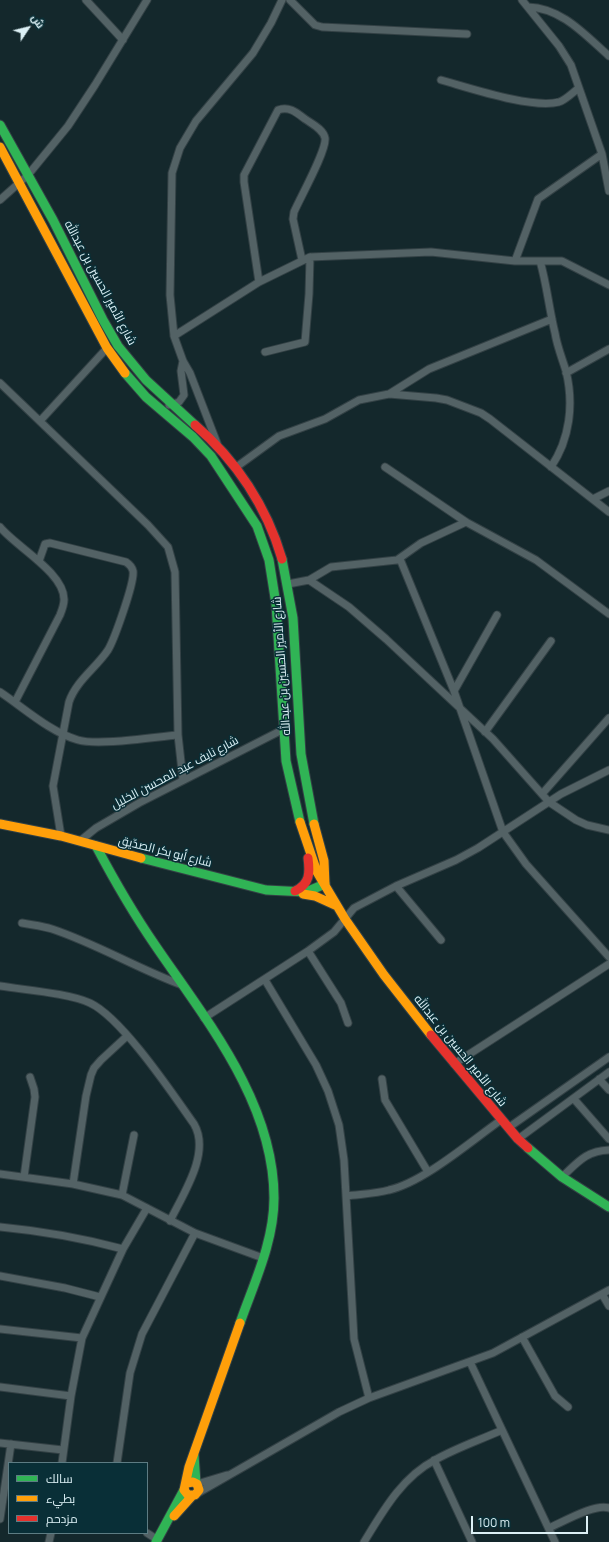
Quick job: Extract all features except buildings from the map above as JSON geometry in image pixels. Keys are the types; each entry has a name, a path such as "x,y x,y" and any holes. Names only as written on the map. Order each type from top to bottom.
{"street":[{"path":"86,0 123,40"},
{"path":"0,200 28,175 68,126 147,0"},
{"path":"218,446 174,336 170,295 172,173 180,148 196,121 253,53 271,23 282,0"},
{"path":"290,0 315,25 322,27 467,34"},
{"path":"522,0 572,65 602,154 609,191"},
{"path":"528,7 540,7 568,20 609,56"},
{"path":"441,80 522,100 545,104 561,102 579,88"},
{"path":"258,282 244,175 278,110 283,108 296,112 322,131 325,137 325,143 321,156 294,212 293,219 302,260"},
{"name":"شارع الأمير الحسين بن عبدالله","path":"0,125 28,175 115,341 148,384 169,405 218,446 235,468 268,518 276,538 288,584 294,631 296,714 299,740 310,805 327,869 325,884"},
{"name":"شارع الأمير الحسين بن عبدالله","path":"0,148 20,182 107,348 124,372 141,392 202,446 220,466 257,526 269,560 276,604 286,761 293,797 305,840 317,872 345,919 389,982 454,1064 501,1120 518,1139 562,1177 608,1206"},
{"path":"514,261 538,199 602,154"},
{"path":"174,336 258,282 310,257 431,252 514,261 557,260 567,262 609,285"},
{"path":"265,352 305,342 310,257"},
{"path":"540,261 552,319 566,373 570,413 568,432 558,456 551,467"},
{"path":"389,394 429,369 552,319"},
{"path":"40,421 107,348"},
{"path":"566,373 609,349"},
{"path":"169,405 179,402 184,395 181,371 183,361"},
{"path":"0,383 148,525 161,538 170,553 175,572 178,735 183,780"},
{"path":"141,392 148,384"},
{"path":"235,468 279,436 325,419 359,400 389,394 436,398 481,413 609,512"},
{"path":"385,467 466,522 536,560 609,614"},
{"path":"240,499 250,491"},
{"path":"593,500 609,491"},
{"path":"288,584 308,580 331,567 400,559 421,544 466,522"},
{"path":"1,530 40,561 61,586 65,601 60,614 15,702"},
{"path":"40,561 43,546 46,543 50,543 119,560 128,563 133,570 132,580 111,645 71,696 53,786 61,836"},
{"path":"400,559 454,691 503,832 526,864 609,957"},
{"path":"308,580 349,607 415,666 485,732 549,802 576,820 587,825 609,830"},
{"path":"454,691 497,615"},
{"path":"485,732 551,641"},
{"path":"0,692 63,734 79,740 92,741 178,735"},
{"path":"542,794 609,718"},
{"name":"شارع نايف عبد المحسن الخليل","path":"80,841 96,828 183,780 284,729"},
{"path":"204,1018 265,980 334,932 354,908 396,886 456,860 549,802 609,770"},
{"name":"شارع أبو بكر الصدّيق","path":"0,824 61,836 266,890 306,892 325,884"},
{"path":"294,892 305,886 309,876 305,840"},
{"path":"96,846 134,914 204,1018 243,1083 257,1113 266,1141 274,1178 275,1207 273,1225 264,1258 194,1453 192,1488 157,1541 148,1534"},
{"path":"396,886 441,940"},
{"path":"294,892 315,896 338,906"},
{"path":"22,923 50,929 67,935 150,973 183,986"},
{"path":"308,951 341,1003 348,1022"},
{"path":"454,1064 609,964"},
{"path":"265,980 309,1052 328,1091 339,1125 344,1160 354,1339 368,1398"},
{"path":"0,986 89,1002 104,1012 127,1036 194,1124 200,1138 198,1160 170,1221"},
{"path":"73,1184 86,1096 91,1075 101,1060 127,1036"},
{"path":"508,1128 609,1057"},
{"path":"518,1139 609,1072"},
{"path":"24,1177 35,1097 30,1077"},
{"path":"382,1079 385,1100 428,1172"},
{"path":"599,1079 609,1090"},
{"path":"574,1099 609,1139"},
{"path":"346,1196 390,1190 428,1172 501,1120"},
{"path":"122,1195 134,1135"},
{"path":"562,1177 588,1154 594,1151 609,1150"},
{"path":"0,1174 73,1184 122,1195 195,1233 264,1258"},
{"path":"62,1462 71,1396 82,1338 123,1249 147,1208"},
{"path":"0,1227 36,1231 88,1240 123,1249"},
{"path":"117,1462 130,1373 142,1334 195,1233"},
{"path":"0,1276 57,1286 100,1297"},
{"path":"192,1488 235,1473 339,1412 368,1398 493,1353 609,1290"},
{"path":"602,1294 609,1306"},
{"path":"0,1329 82,1338"},
{"path":"522,1336 555,1396 568,1407"},
{"path":"470,1362 555,1542"},
{"path":"0,1387 71,1396"},
{"path":"364,1542 392,1498 402,1486 434,1460 502,1430"},
{"path":"0,1442 63,1450"},
{"path":"8,1462 11,1444"},
{"path":"434,1460 472,1542"},
{"path":"0,1519 8,1464"},
{"path":"549,1528 594,1508 605,1506 609,1508"}],"traffic: fast":[{"path":"0,125 53,220 103,320 118,346 146,380 195,425"},
{"path":"125,373 146,397 193,437 211,456 257,526 269,560 276,604 286,761 300,822"},
{"path":"282,559 293,618 301,754 314,824"},
{"path":"96,846 139,921 215,1033 234,1064 250,1096 263,1129 271,1163 274,1198 273,1214 267,1246 240,1323"},
{"path":"141,858 266,890 306,892 325,884"},
{"path":"528,1148 562,1177 609,1207"},
{"path":"194,1455 196,1483"},
{"path":"156,1542 184,1490"}],"traffic: slow":[{"path":"0,147 107,348 125,373"},
{"path":"300,822 317,872 345,919 384,975 431,1035"},
{"path":"0,824 61,836 141,858"},
{"path":"314,824 324,861 325,884"},
{"path":"303,894 315,896 337,906"},
{"path":"187,1483 193,1482 197,1484 199,1490 195,1495 188,1495 184,1490 189,1467 240,1323"},
{"path":"174,1516 192,1496"}],"traffic: jam":[{"path":"195,425 224,453 237,469 259,503 276,540 282,559"},
{"path":"295,891 304,885 308,878 308,858"},
{"path":"431,1035 518,1139 528,1148"}]}
